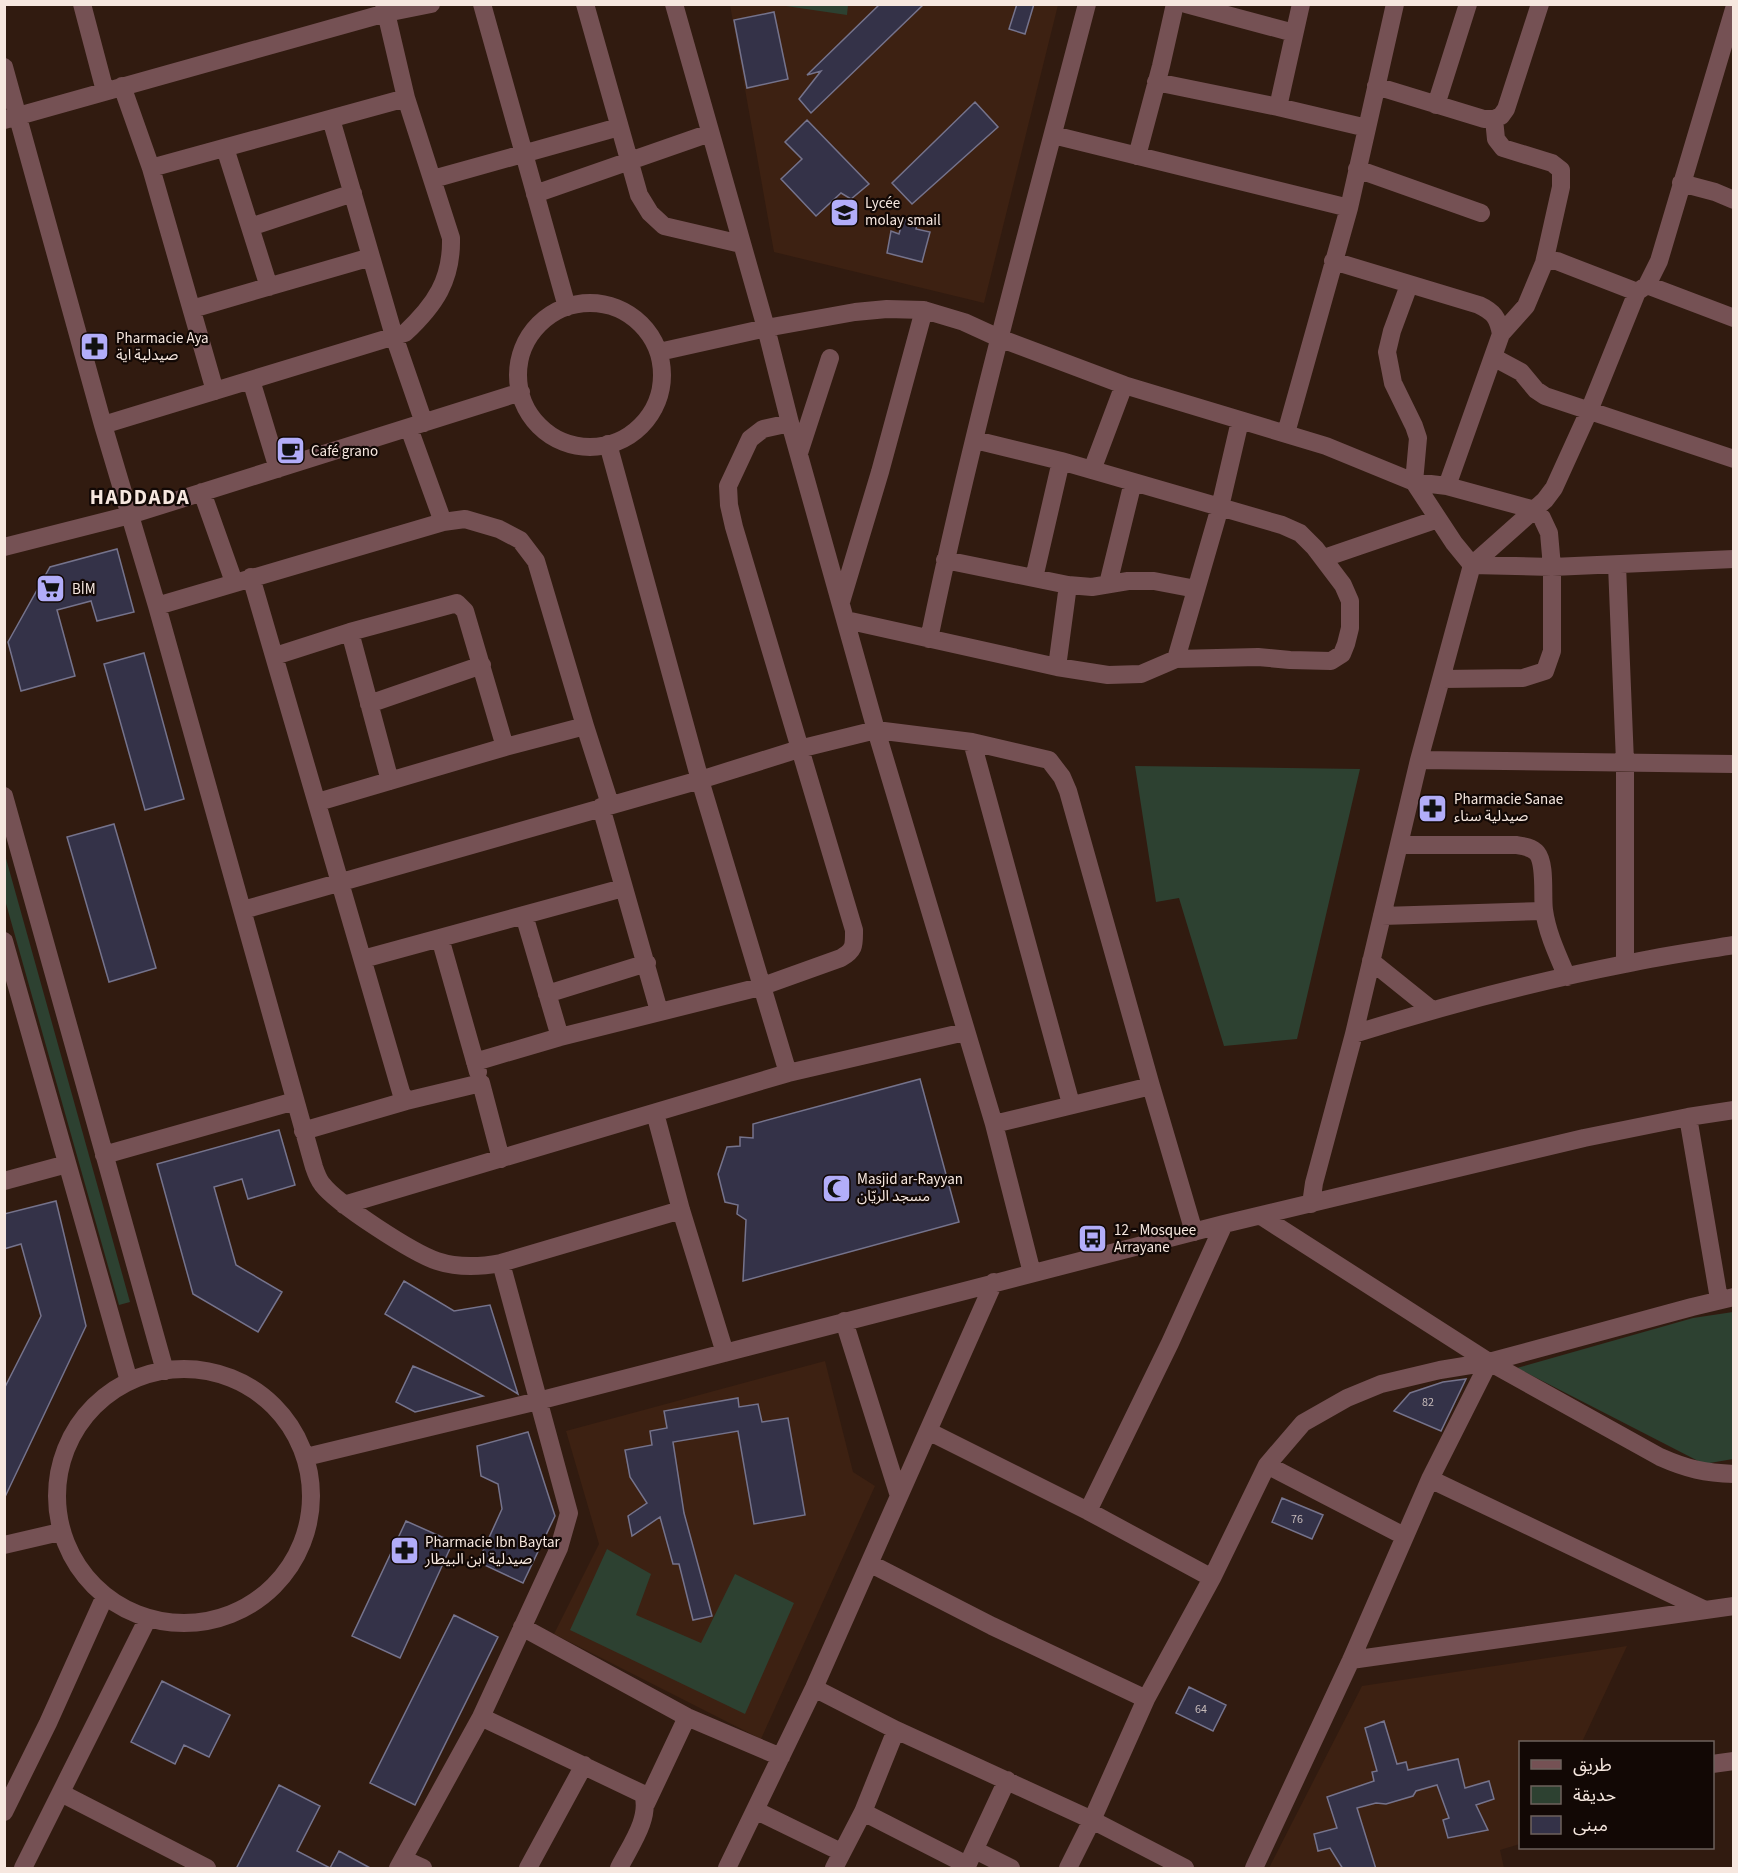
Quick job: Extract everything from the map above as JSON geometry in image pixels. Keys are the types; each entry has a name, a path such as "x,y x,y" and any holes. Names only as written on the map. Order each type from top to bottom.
{"street":[{"path":"12,118 385,9 431,4"},
{"path":"482,4 567,308"},
{"path":"585,4 639,195 650,213 664,226 741,244"},
{"path":"674,4 876,730 994,1124 1032,1273"},
{"path":"929,639 945,560 999,338 1087,4"},
{"path":"1137,156 1175,4"},
{"path":"1186,4 1294,33"},
{"path":"1278,107 1301,4"},
{"path":"1286,433 1349,208 1395,4"},
{"path":"1437,105 1468,4"},
{"path":"1376,86 1484,119 1501,116 1506,109 1540,4"},
{"path":"86,6 113,88 151,168 215,391"},
{"path":"103,425 405,333 429,306 445,283 452,258 451,238 406,98 385,9"},
{"path":"1311,1204 1314,1183 1354,1034 1419,760 1472,565 1535,510 1554,488 1642,289 1659,261 1734,9"},
{"path":"4,67 12,118 157,606 303,1131 322,1184 344,1204 417,1252 438,1261 477,1267 501,1263 681,1210"},
{"path":"1156,82 1367,128"},
{"path":"151,168 406,98"},
{"path":"331,119 394,336 443,522"},
{"path":"1447,486 1501,334 1526,306 1544,263 1561,187 1561,170 1552,163 1503,148 1496,139 1494,119"},
{"path":"433,179 619,127"},
{"path":"535,194 710,133"},
{"path":"1053,135 1349,208"},
{"path":"225,148 269,287"},
{"path":"1357,169 1481,213"},
{"path":"1681,183 1715,192 1734,200"},
{"path":"250,227 353,193"},
{"path":"192,309 371,257"},
{"path":"1333,261 1479,305 1493,312 1499,322 1501,334"},
{"path":"1544,263 1557,261 1734,318"},
{"path":"1409,285 1392,331 1387,352 1393,384 1418,438 1414,482 1472,565"},
{"path":"581,303 606,304 626,312 645,328 659,352 662,371 660,396 648,418 636,431 614,443 589,447 564,443 539,427 524,406 517,378 520,353 532,331 556,310 581,303"},
{"path":"659,352 766,328 876,310 924,310 964,322 999,338 1124,385 1286,433 1414,482 1447,486 1535,510 1546,524 1549,533 1552,567 1552,651 1545,670 1523,678 1442,679"},
{"path":"841,602 880,472 924,310"},
{"path":"1493,357 1521,372 1536,390 1545,396 1734,459"},
{"path":"799,453 830,358"},
{"path":"251,380 278,469"},
{"path":"1092,470 1124,385"},
{"path":"4,547 130,515 521,393"},
{"path":"1176,659 1220,507 1240,421"},
{"path":"475,1062 560,1037 760,987 850,953 854,943 854,930 729,505 728,486 750,439 763,429 790,423"},
{"path":"846,620 1057,667 1121,676 1141,674 1176,659 1258,657 1321,661 1336,659 1342,654 1350,628 1350,601 1343,585 1324,558 1300,533 1282,525 1061,461 975,440"},
{"path":"608,444 700,780 760,987 788,1073"},
{"path":"1034,578 1061,461"},
{"path":"1108,584 1133,482"},
{"path":"202,492 275,656 401,1092 406,1101"},
{"path":"157,606 443,522 465,519 493,526 520,540 536,561 585,726 606,806 623,888 647,963 659,1011"},
{"path":"1324,558 1438,519"},
{"path":"1472,565 1552,567 1734,559"},
{"path":"945,560 1068,585 1092,587 1128,581 1154,580 1196,589"},
{"path":"1617,565 1624,762 1625,963"},
{"path":"1057,667 1068,585"},
{"path":"275,656 350,632 456,603 465,611 506,747"},
{"path":"350,632 390,781"},
{"path":"369,704 482,665"},
{"path":"318,802 585,726"},
{"path":"243,910 700,780 799,749 876,730 972,742 1049,760 1062,777 1068,791 1150,1086 1194,1232"},
{"path":"972,742 1071,1104"},
{"path":"1419,760 1734,764"},
{"path":"4,796 165,1371"},
{"path":"1399,845 1500,845 1529,847 1538,854 1541,863 1544,911 1549,931 1567,977"},
{"path":"363,959 623,888"},
{"path":"1382,916 1544,911"},
{"path":"524,915 560,1037"},
{"path":"440,938 501,1159"},
{"path":"4,941 129,1381"},
{"path":"1354,1034 1432,1010 1625,963 1734,945"},
{"path":"1371,961 1432,1010"},
{"path":"547,994 647,963"},
{"path":"344,1204 788,1073 965,1032"},
{"path":"303,1131 406,1101 481,1083"},
{"path":"994,1124 1150,1086"},
{"path":"104,1155 295,1101"},
{"path":"306,1457 538,1401 1224,1224 1584,1138 1734,1110"},
{"path":"655,1113 681,1210 725,1353"},
{"path":"1068,1869 1146,1699 1212,1578 1267,1466 1302,1423 1347,1398 1381,1384 1440,1370 1489,1362 1726,1298 1688,1117"},
{"path":"4,1181 67,1164"},
{"path":"1261,1216 1489,1362 1660,1457 1685,1468 1706,1473 1734,1474"},
{"path":"1088,1511 1170,1343 1224,1224"},
{"path":"423,1869 401,1864 481,1718 558,1548 569,1513 501,1263"},
{"path":"727,1869 871,1564 994,1282"},
{"path":"844,1321 899,1496"},
{"path":"1254,1869 1351,1660 1430,1479 1489,1362"},
{"path":"165,1371 208,1371 240,1382 269,1401 291,1427 306,1457 312,1497 305,1537 286,1573 257,1601 220,1618 179,1623 148,1618 120,1606 105,1596 77,1566 60,1532 56,1493 63,1456 80,1423 106,1396 129,1381 165,1371"},
{"path":"928,1431 1088,1511 1212,1578"},
{"path":"1267,1466 1404,1536"},
{"path":"1430,1479 1706,1610"},
{"path":"4,1545 60,1532"},
{"path":"871,1564 992,1626 1146,1699"},
{"path":"4,1812 48,1723 105,1596"},
{"path":"1351,1660 1734,1606"},
{"path":"23,1869 148,1618"},
{"path":"522,1628 687,1718 781,1757"},
{"path":"814,1688 896,1730 1092,1820 1155,1862 1185,1869"},
{"path":"481,1718 643,1794 646,1804"},
{"path":"619,1869 644,1816 646,1804 687,1718"},
{"path":"754,1810 838,1860 863,1812 896,1730"},
{"path":"1714,1764 1734,1761"},
{"path":"528,1869 584,1765"},
{"path":"969,1861 1007,1780"},
{"path":"61,1793 198,1866"},
{"path":"863,1812 969,1861 1011,1869"}],"shaded area":[{"path":"730,5 1058,5 984,303 774,252"},
{"path":"825,1361 853,1472 875,1486 761,1739 554,1634 599,1544 566,1431"},
{"path":"1627,1646 1582,1741 1519,1741 1519,1844 1500,1850 1504,1868 1269,1868 1362,1686"}],"green space":[{"path":"848,4 847,15 779,5"},
{"path":"1135,766 1360,769 1297,1039 1224,1046 1179,898 1156,902"},
{"path":"5,855 130,1302 119,1305 5,900"},
{"path":"1733,1312 1733,1459 1704,1464 1517,1368 1693,1318"},
{"path":"607,1549 651,1574 636,1615 701,1643 735,1574 794,1603 745,1714 570,1630"}],"building":[{"path":"880,4 924,4 811,113 799,99 821,71 807,75"},
{"path":"1017,4 1034,4 1025,34 1009,29"},
{"path":"774,12 788,79 747,88 734,20"},
{"path":"975,102 998,127 912,204 892,183"},
{"path":"807,120 869,184 851,199 841,193 816,216 781,179 802,159 785,142"},
{"path":"903,219 917,223 916,229 930,232 922,262 887,253 891,231 899,234"},
{"path":"117,549 134,612 97,621 91,601 57,610 75,676 21,691 8,642 50,567"},
{"path":"144,653 184,799 145,810 104,664"},
{"path":"114,824 156,968 109,982 67,837"},
{"name":"Masjid ar-Rayyan مسجد الريّان","path":"920,1079 959,1222 743,1281 746,1220 737,1214 738,1205 725,1202 718,1174 727,1147 740,1146 740,1137 753,1138 753,1124"},
{"path":"279,1130 295,1185 248,1199 242,1179 214,1187 236,1265 282,1292 258,1332 193,1294 157,1164"},
{"path":"56,1201 86,1326 4,1499 4,1389 41,1316 21,1244 4,1249 4,1214"},
{"path":"404,1281 454,1311 490,1305 518,1394 385,1314"},
{"path":"413,1366 483,1396 415,1412 396,1402"},
{"path":"1466,1379 1441,1431 1394,1411 1410,1393 1443,1382"},
{"path":"738,1398 739,1407 758,1404 762,1422 788,1418 805,1515 754,1524 738,1431 673,1442 684,1513 712,1616 693,1620 679,1564 673,1564 660,1517 632,1536 628,1516 647,1503 630,1477 625,1450 652,1445 650,1431 667,1428 664,1411"},
{"path":"528,1432 555,1516 523,1583 478,1562 502,1509 498,1484 481,1476 477,1446"},
{"path":"1282,1498 1323,1515 1312,1539 1272,1522"},
{"path":"406,1521 453,1542 400,1658 352,1636"},
{"path":"454,1615 498,1637 415,1805 370,1783"},
{"path":"162,1681 230,1715 209,1757 184,1745 175,1764 131,1742"},
{"path":"1189,1687 1226,1705 1213,1731 1176,1713"},
{"path":"1384,1721 1397,1764 1406,1762 1408,1770 1458,1759 1465,1788 1489,1781 1494,1799 1476,1805 1488,1830 1448,1838 1443,1820 1449,1818 1437,1785 1416,1791 1413,1796 1386,1804 1376,1803 1357,1808 1376,1869 1343,1869 1330,1848 1318,1851 1314,1834 1337,1828 1327,1797 1374,1781 1372,1772 1377,1771 1365,1728"},
{"path":"279,1785 320,1806 297,1851 330,1868 339,1851 372,1869 236,1869"}],"place":[{"name":"Lycée molay smail","path":"844,212"},
{"name":"Pharmacie Aya صيدلية اية","path":"95,347"},
{"name":"Café grano","path":"290,451"},
{"name":"BİM","path":"51,589"},
{"name":"Pharmacie Sanae صيدلية سناء","path":"1433,808"},
{"name":"Masjid ar-Rayyan مسجد الريّان","path":"836,1188"},
{"name":"12 - Mosquee Arrayane","path":"1093,1239"},
{"name":"Pharmacie Ibn Baytar صيدلية ابن البيطار","path":"404,1551"}],"district":[{"name":"HADDADA","path":"140,497"}]}
